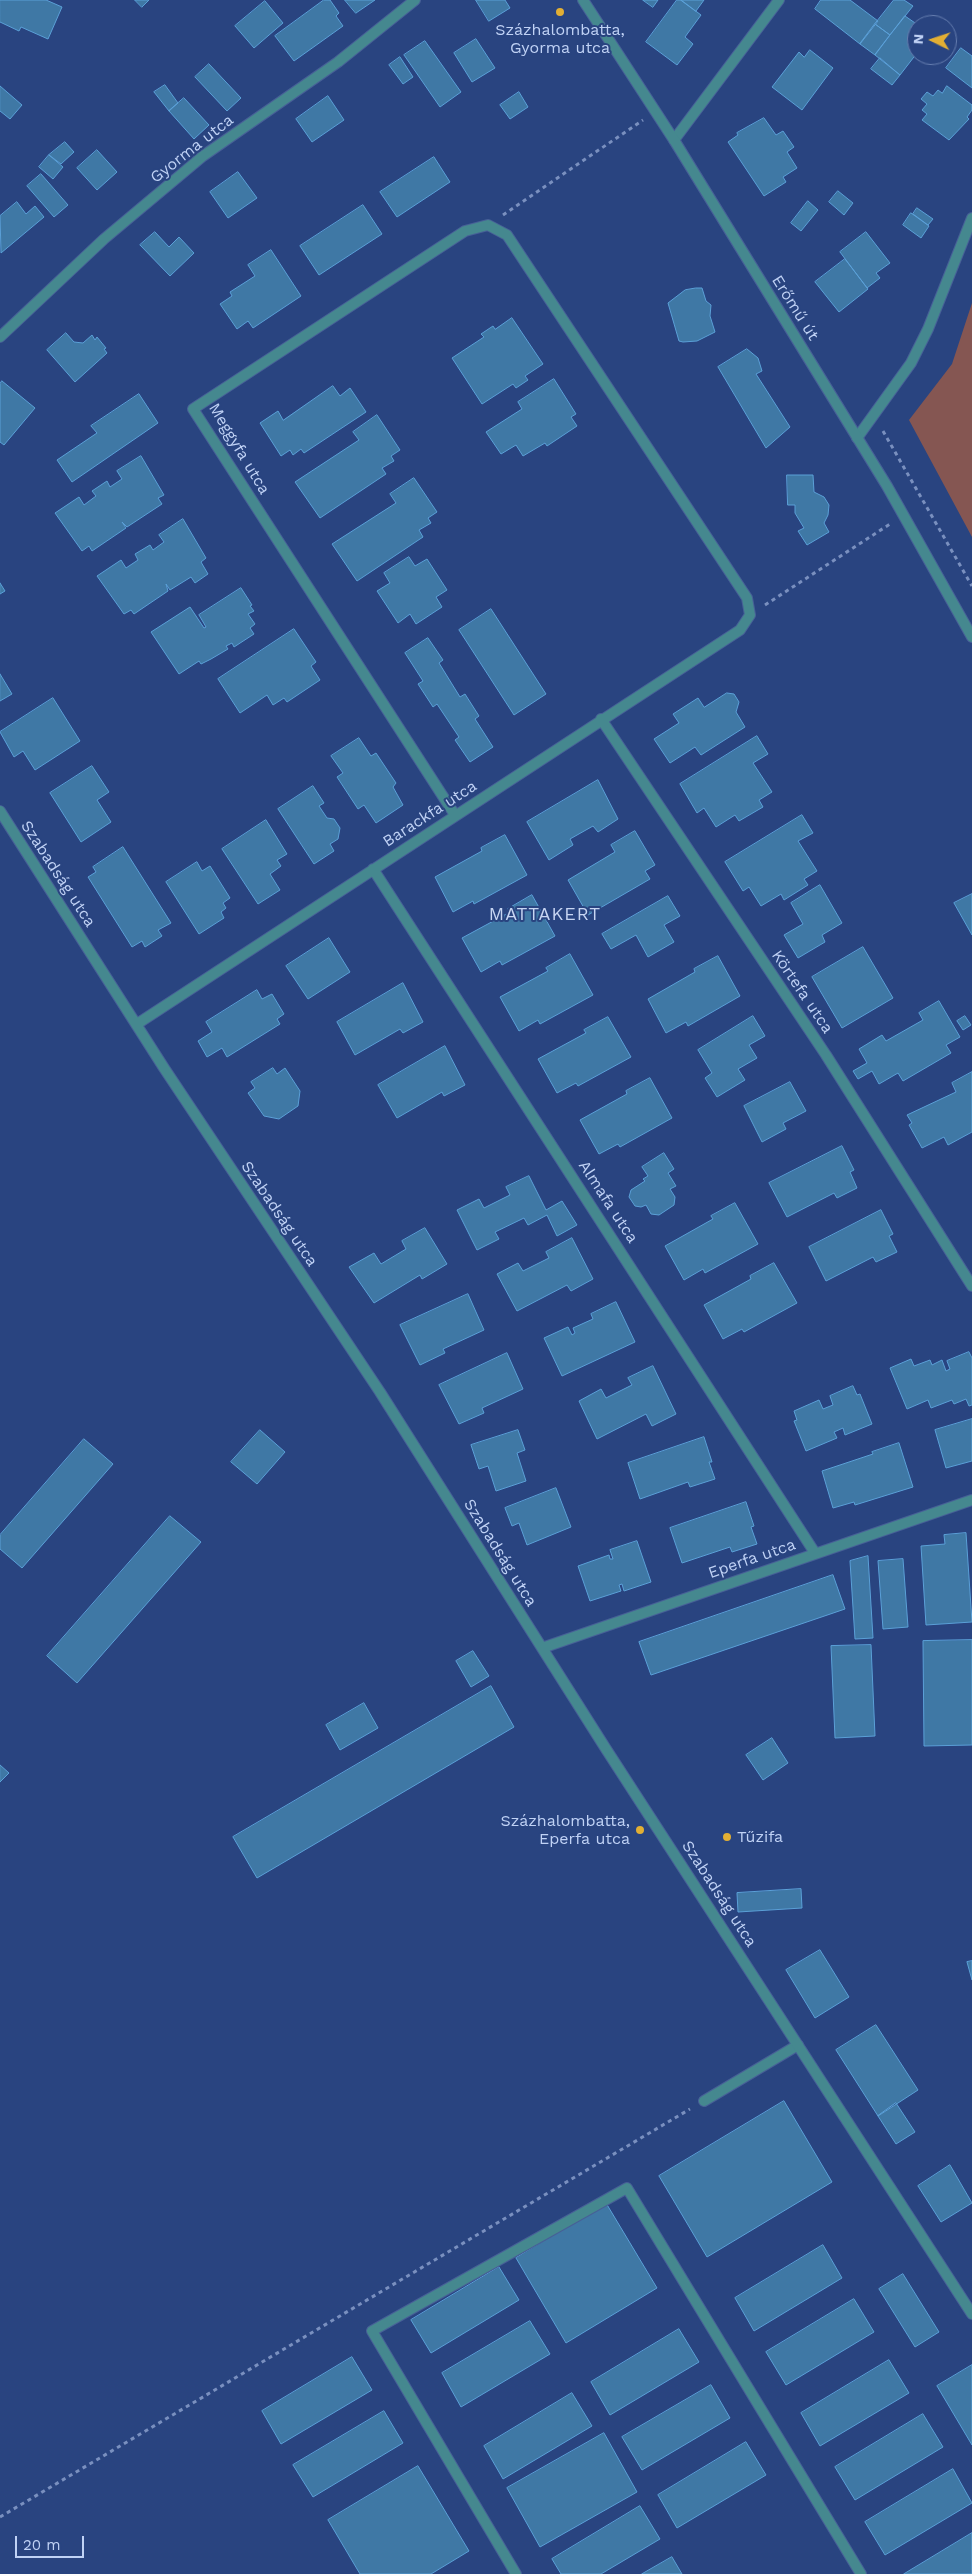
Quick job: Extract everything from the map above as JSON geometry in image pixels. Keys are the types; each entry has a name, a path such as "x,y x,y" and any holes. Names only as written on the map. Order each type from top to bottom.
{"street":[{"name":"Gyorma utca","path":"0,337 104,239 203,156 338,62 415,0"},
{"name":"Erőmű út","path":"584,0 674,140 904,515 972,638"},
{"path":"674,140 779,0"},
{"path":"857,438 911,363 928,329 972,218"},
{"path":"488,225 507,235 747,598 750,615"},
{"name":"Meggyfa utca","path":"455,815 193,409 465,231 488,225"},
{"name":"Barackfa utca","path":"137,1024 601,719 740,630 750,615"},
{"name":"Körtefa utca","path":"601,719 826,1056 972,1286"},
{"name":"Szabadság utca","path":"0,811 137,1024 380,1392 542,1648 972,2314"},
{"name":"Almafa utca","path":"373,870 815,1553"},
{"name":"Eperfa utca","path":"542,1648 972,1500"},
{"path":"704,2101 798,2044"},
{"path":"516,2574 372,2331 626,2188 860,2574"}],"path":[{"path":"488,225 655,112"},
{"path":"874,415 972,586"},
{"path":"750,615 904,515"},
{"path":"0,2517 348,2314 704,2101"}],"shaded area":[{"path":"972,303 972,537 909,420 952,364"}],"building":[{"path":"0,0 46,0 62,7 48,39 21,27 19,31 0,22"},
{"path":"135,0 149,0 142,7"},
{"path":"324,0 330,0 339,13 336,16 343,26 294,61 275,36"},
{"path":"345,0 375,0 356,13"},
{"path":"476,0 505,0 510,8 489,21"},
{"path":"643,0 658,0 653,7"},
{"path":"677,0 681,0 701,15 685,37 693,44 677,65 646,42"},
{"path":"681,0 704,0 696,11"},
{"path":"821,0 850,0 878,21 860,44 815,9"},
{"path":"894,0 904,0 913,6 890,35 875,24"},
{"path":"265,1 283,23 254,48 235,26"},
{"path":"905,16 907,17 908,65 900,75 875,55"},
{"path":"875,24 890,35 875,55 860,44"},
{"path":"476,39 495,68 472,82 454,53"},
{"path":"425,41 461,92 440,107 404,55"},
{"path":"961,48 972,56 972,88 946,68 948,65 957,65 957,53"},
{"path":"810,50 833,68 802,110 772,87 799,52 804,57"},
{"path":"400,57 413,77 403,84 389,65"},
{"path":"880,58 900,75 892,85 871,69"},
{"path":"209,64 241,98 227,111 195,77"},
{"path":"165,85 178,103 169,111 154,92"},
{"path":"0,86 22,105 10,119 0,111"},
{"path":"947,86 972,105 972,110 967,117 969,119 949,140 922,120 927,114 922,110 927,104 921,99 927,92 933,96 938,90 942,93"},
{"path":"519,92 528,107 510,119 500,105"},
{"path":"328,96 344,120 312,142 296,119"},
{"path":"184,98 209,125 194,139 169,111"},
{"path":"764,118 776,135 783,131 794,147 787,152 797,168 783,177 786,182 764,196 728,142 738,135 737,133"},
{"path":"65,142 74,152 61,164 49,155"},
{"path":"97,150 117,172 97,190 77,168"},
{"path":"49,155 63,167 53,179 39,167"},
{"path":"434,157 450,182 397,217 380,192"},
{"path":"238,172 257,198 228,218 210,192"},
{"path":"41,174 68,205 54,217 27,186"},
{"path":"838,191 853,203 844,215 829,202"},
{"path":"808,201 818,210 801,231 791,223"},
{"path":"17,202 26,214 35,206 44,217 1,253 0,216"},
{"path":"363,205 382,234 319,275 300,246"},
{"path":"917,208 933,219 928,225 913,214"},
{"path":"911,213 929,226 921,238 903,225"},
{"path":"155,232 169,247 179,237 194,253 170,276 140,245"},
{"path":"866,232 890,263 876,273 880,278 867,288 840,252"},
{"path":"271,250 301,296 253,328 248,321 237,329 220,304 232,296 230,292 255,276 248,265"},
{"path":"845,259 868,289 839,312 815,282"},
{"path":"702,288 706,301 711,305 710,316 715,332 697,341 679,341 668,303 685,290"},
{"path":"512,318 543,364 525,376 528,380 516,388 513,384 482,404 452,358 484,337 481,334 493,326 495,329"},
{"path":"66,333 74,342 83,343 92,335 95,340 97,337 106,348 104,349 107,353 75,382 47,350"},
{"path":"747,349 758,358 762,371 756,374 790,427 766,448 718,367"},
{"path":"554,379 576,414 571,417 577,426 547,446 545,443 523,456 516,445 501,454 486,432 522,409 518,402"},
{"path":"2,381 35,408 4,445 0,442 0,384"},
{"path":"333,386 340,396 350,388 366,412 304,453 301,449 293,455 290,450 281,456 260,423 278,411 283,420"},
{"path":"139,394 158,423 72,482 57,460 97,433 91,426"},
{"path":"377,415 400,450 391,456 394,461 382,468 386,474 320,518 295,482 359,440 353,432"},
{"path":"141,456 164,495 158,498 162,504 127,527 122,522 126,528 92,551 89,546 82,551 55,513 79,497 84,505 96,496 92,491 107,481 110,487 122,479 117,471"},
{"path":"787,475 813,475 814,492 824,497 829,505 828,515 824,523 829,532 807,545 798,531 804,528 795,513 795,505 788,505"},
{"path":"414,478 437,512 428,518 431,523 419,530 423,537 357,581 332,544 396,503 390,494"},
{"path":"183,519 206,558 201,562 208,574 195,583 191,577 170,590 166,584 168,591 134,614 131,610 124,614 97,576 121,560 126,568 138,560 135,554 150,545 153,550 164,542 159,535"},
{"path":"409,557 415,566 427,559 447,590 436,597 442,607 416,624 410,614 398,623 377,591 390,583 384,573"},
{"path":"0,583 5,591 0,594"},
{"path":"241,588 254,611 248,614 255,624 250,628 254,634 234,647 232,643 226,646 228,649 201,664 199,661 179,674 151,632 190,607 204,628 206,627 199,615"},
{"path":"491,609 546,694 514,715 459,630"},
{"path":"294,629 316,662 311,666 320,680 287,702 284,698 273,705 267,695 240,713 218,679"},
{"path":"428,638 443,660 439,663 460,697 465,694 479,716 475,719 493,747 470,762 455,740 459,737 437,704 433,707 418,684 423,681 405,653"},
{"path":"0,674 12,694 0,701"},
{"path":"727,693 734,694 739,702 736,712 745,727 701,755 695,747 670,763 654,739 679,723 673,714 698,698 704,707"},
{"path":"53,698 80,741 35,770 23,751 14,757 0,732"},
{"path":"757,736 768,754 753,763 772,792 759,800 763,807 739,821 735,815 716,827 704,808 697,813 680,784"},
{"path":"359,738 371,756 376,753 396,783 393,787 403,805 376,823 364,805 358,809 337,777 343,773 331,756"},
{"path":"92,766 109,792 97,800 111,822 81,842 50,793"},
{"path":"598,780 618,819 598,832 593,826 570,839 573,845 549,860 527,822"},
{"path":"313,786 324,803 319,806 327,818 334,819 340,828 338,839 330,844 334,851 314,864 278,809"},
{"path":"802,815 813,833 798,841 817,871 804,879 808,885 784,900 781,894 761,906 749,887 743,891 725,862"},
{"path":"266,820 287,854 277,860 281,866 270,874 280,890 258,904 222,849"},
{"path":"635,831 655,865 645,871 650,879 588,915 568,880 615,852 611,845"},
{"path":"505,835 527,875 474,904 473,901 453,912 435,877 482,851 481,848"},
{"path":"123,847 171,923 158,930 162,936 145,947 142,941 132,947 88,877 96,872 93,867"},
{"path":"197,862 202,871 210,866 230,898 223,903 226,908 221,912 224,918 199,934 166,882"},
{"path":"820,885 842,923 822,935 825,942 798,958 784,935 803,924 791,903"},
{"path":"972,894 972,935 954,903"},
{"path":"532,895 555,936 502,965 500,961 481,972 462,938 510,912 508,909"},
{"path":"668,896 680,916 664,925 674,942 648,957 636,935 611,949 602,934"},
{"path":"329,938 350,972 308,999 286,966"},
{"path":"863,947 893,998 842,1028 812,977"},
{"path":"570,954 593,995 540,1024 538,1020 519,1031 500,997 548,971 546,968"},
{"path":"718,956 740,996 688,1026 686,1022 666,1033 648,999 695,972 694,969"},
{"path":"403,983 423,1022 403,1033 400,1029 355,1055 337,1022"},
{"path":"257,990 262,999 272,994 284,1014 277,1019 280,1024 227,1057 222,1048 207,1057 198,1041 212,1032 206,1022"},
{"path":"939,1001 960,1037 946,1045 951,1053 903,1081 898,1073 879,1084 872,1071 858,1079 853,1071 867,1063 859,1049 882,1035 886,1041 923,1020 919,1013"},
{"path":"753,1016 765,1036 749,1045 757,1058 738,1069 745,1080 717,1097 705,1078 712,1073 698,1050"},
{"path":"965,1016 971,1025 963,1030 957,1021"},
{"path":"608,1017 631,1057 578,1086 576,1083 557,1093 538,1059 586,1033 584,1030"},
{"path":"445,1046 465,1085 444,1096 442,1092 397,1118 378,1085"},
{"path":"273,1068 277,1074 285,1068 300,1091 298,1106 279,1119 264,1116 248,1093 255,1088 251,1082"},
{"path":"972,1072 972,1132 948,1145 944,1137 922,1148 909,1125 912,1123 907,1115 956,1092 952,1083"},
{"path":"650,1078 672,1118 620,1147 618,1144 599,1154 580,1120 627,1094 626,1091"},
{"path":"790,1082 806,1111 783,1123 786,1129 762,1142 744,1106"},
{"path":"842,1146 854,1170 850,1172 857,1188 837,1198 834,1193 787,1217 769,1183"},
{"path":"664,1153 674,1169 668,1173 676,1186 670,1189 675,1197 674,1205 659,1215 651,1214 646,1205 641,1207 635,1206 629,1197 631,1190 645,1181 643,1179 648,1176 642,1167"},
{"path":"529,1176 546,1210 562,1201 577,1225 557,1236 547,1215 528,1225 524,1218 495,1232 499,1239 477,1250 457,1210 479,1199 484,1208 510,1195 506,1187"},
{"path":"735,1203 758,1244 705,1273 703,1269 684,1280 665,1246 713,1219 711,1216"},
{"path":"881,1210 893,1234 889,1236 897,1252 876,1262 873,1257 826,1281 809,1247"},
{"path":"425,1228 447,1264 422,1279 420,1275 374,1303 349,1267 374,1253 381,1264 406,1249 402,1241"},
{"path":"572,1238 593,1279 571,1291 567,1285 517,1311 497,1274 518,1263 523,1271 549,1258 546,1252"},
{"path":"774,1263 797,1303 744,1332 742,1329 723,1339 704,1305 751,1279 750,1276"},
{"path":"468,1294 484,1330 443,1349 445,1353 420,1365 400,1325"},
{"path":"616,1302 635,1342 562,1376 544,1338 568,1327 572,1335 575,1333 573,1328 593,1319 591,1314"},
{"path":"969,1352 972,1358 972,1405 969,1406 966,1399 954,1404 952,1400 931,1408 928,1400 907,1409 890,1368 911,1359 914,1366 930,1360 932,1365 942,1360 946,1371 950,1369 947,1361"},
{"path":"507,1353 523,1389 482,1408 484,1413 459,1424 439,1385"},
{"path":"653,1366 676,1414 652,1426 646,1414 597,1439 579,1401 601,1389 606,1398 632,1385 628,1378"},
{"path":"853,1386 857,1395 860,1394 872,1424 845,1435 843,1428 834,1432 837,1438 806,1451 794,1421 797,1420 794,1411 819,1400 823,1409 833,1405 830,1396"},
{"path":"972,1419 972,1461 946,1468 935,1430"},
{"path":"260,1430 285,1452 257,1484 231,1462"},
{"path":"518,1430 525,1450 517,1453 526,1481 496,1491 488,1466 479,1469 471,1445"},
{"path":"704,1437 715,1479 690,1487 688,1482 640,1499 628,1463"},
{"path":"84,1439 113,1464 22,1568 0,1549 0,1535"},
{"path":"899,1443 913,1487 855,1505 854,1502 833,1508 822,1471"},
{"path":"556,1488 571,1527 527,1545 519,1523 512,1526 505,1508"},
{"path":"746,1502 754,1526 751,1527 757,1544 732,1552 730,1547 682,1563 670,1528"},
{"path":"170,1516 201,1542 77,1683 47,1656"},
{"path":"966,1533 972,1622 926,1625 921,1546 945,1544 944,1535"},
{"path":"637,1541 651,1582 624,1591 622,1584 619,1585 621,1591 590,1601 578,1566 609,1555 610,1559 613,1559 610,1550"},
{"path":"868,1556 873,1638 855,1639 850,1561"},
{"path":"903,1559 908,1627 883,1629 878,1561"},
{"path":"833,1575 845,1609 651,1675 639,1642"},
{"path":"972,1640 972,1745 924,1746 923,1641"},
{"path":"871,1645 875,1736 835,1738 831,1646"},
{"path":"473,1651 489,1676 471,1687 456,1661"},
{"path":"491,1686 514,1727 257,1878 233,1837"},
{"path":"364,1703 378,1728 340,1750 326,1725"},
{"path":"772,1738 788,1763 763,1780 746,1755"},
{"path":"0,1765 9,1773 0,1782"},
{"path":"801,1889 802,1908 738,1912 737,1893"},
{"path":"820,1950 849,1997 815,2018 786,1970"},
{"path":"972,1961 972,1980 967,1962"},
{"path":"876,2025 918,2090 878,2116 836,2050"},
{"path":"784,2101 832,2182 707,2257 659,2176"},
{"path":"896,2103 915,2132 896,2144 878,2116"},
{"path":"950,2165 972,2203 941,2222 918,2186"},
{"path":"606,2203 657,2288 566,2343 516,2258"},
{"path":"823,2245 842,2278 754,2331 735,2298"},
{"path":"499,2267 519,2300 431,2353 411,2320"},
{"path":"903,2274 939,2332 915,2347 879,2289"},
{"path":"854,2299 874,2332 786,2385 766,2352"},
{"path":"530,2321 550,2354 461,2407 442,2373"},
{"path":"679,2329 699,2362 610,2415 591,2382"},
{"path":"352,2357 372,2390 281,2444 262,2411"},
{"path":"889,2360 909,2393 820,2446 801,2413"},
{"path":"972,2365 972,2445 937,2386"},
{"path":"711,2385 730,2418 642,2470 622,2437"},
{"path":"572,2393 592,2426 503,2479 484,2446"},
{"path":"384,2411 403,2443 313,2497 293,2465"},
{"path":"923,2414 943,2447 855,2500 835,2467"},
{"path":"604,2433 637,2492 540,2547 507,2488"},
{"path":"746,2442 766,2475 677,2528 658,2495"},
{"path":"418,2466 469,2551 431,2574 360,2574 328,2520"},
{"path":"953,2469 972,2503 885,2555 865,2522"},
{"path":"640,2506 660,2539 601,2574 561,2574 552,2559"},
{"path":"972,2533 972,2574 904,2574"},
{"path":"672,2557 682,2574 642,2574"}],"place":[{"name":"Százhalombatta, Gyorma utca","path":"560,12"},
{"name":"Százhalombatta, Eperfa utca","path":"640,1830"},
{"name":"Tűzifa","path":"727,1837"}],"district":[{"name":"MATTAKERT","path":"545,915"}]}
